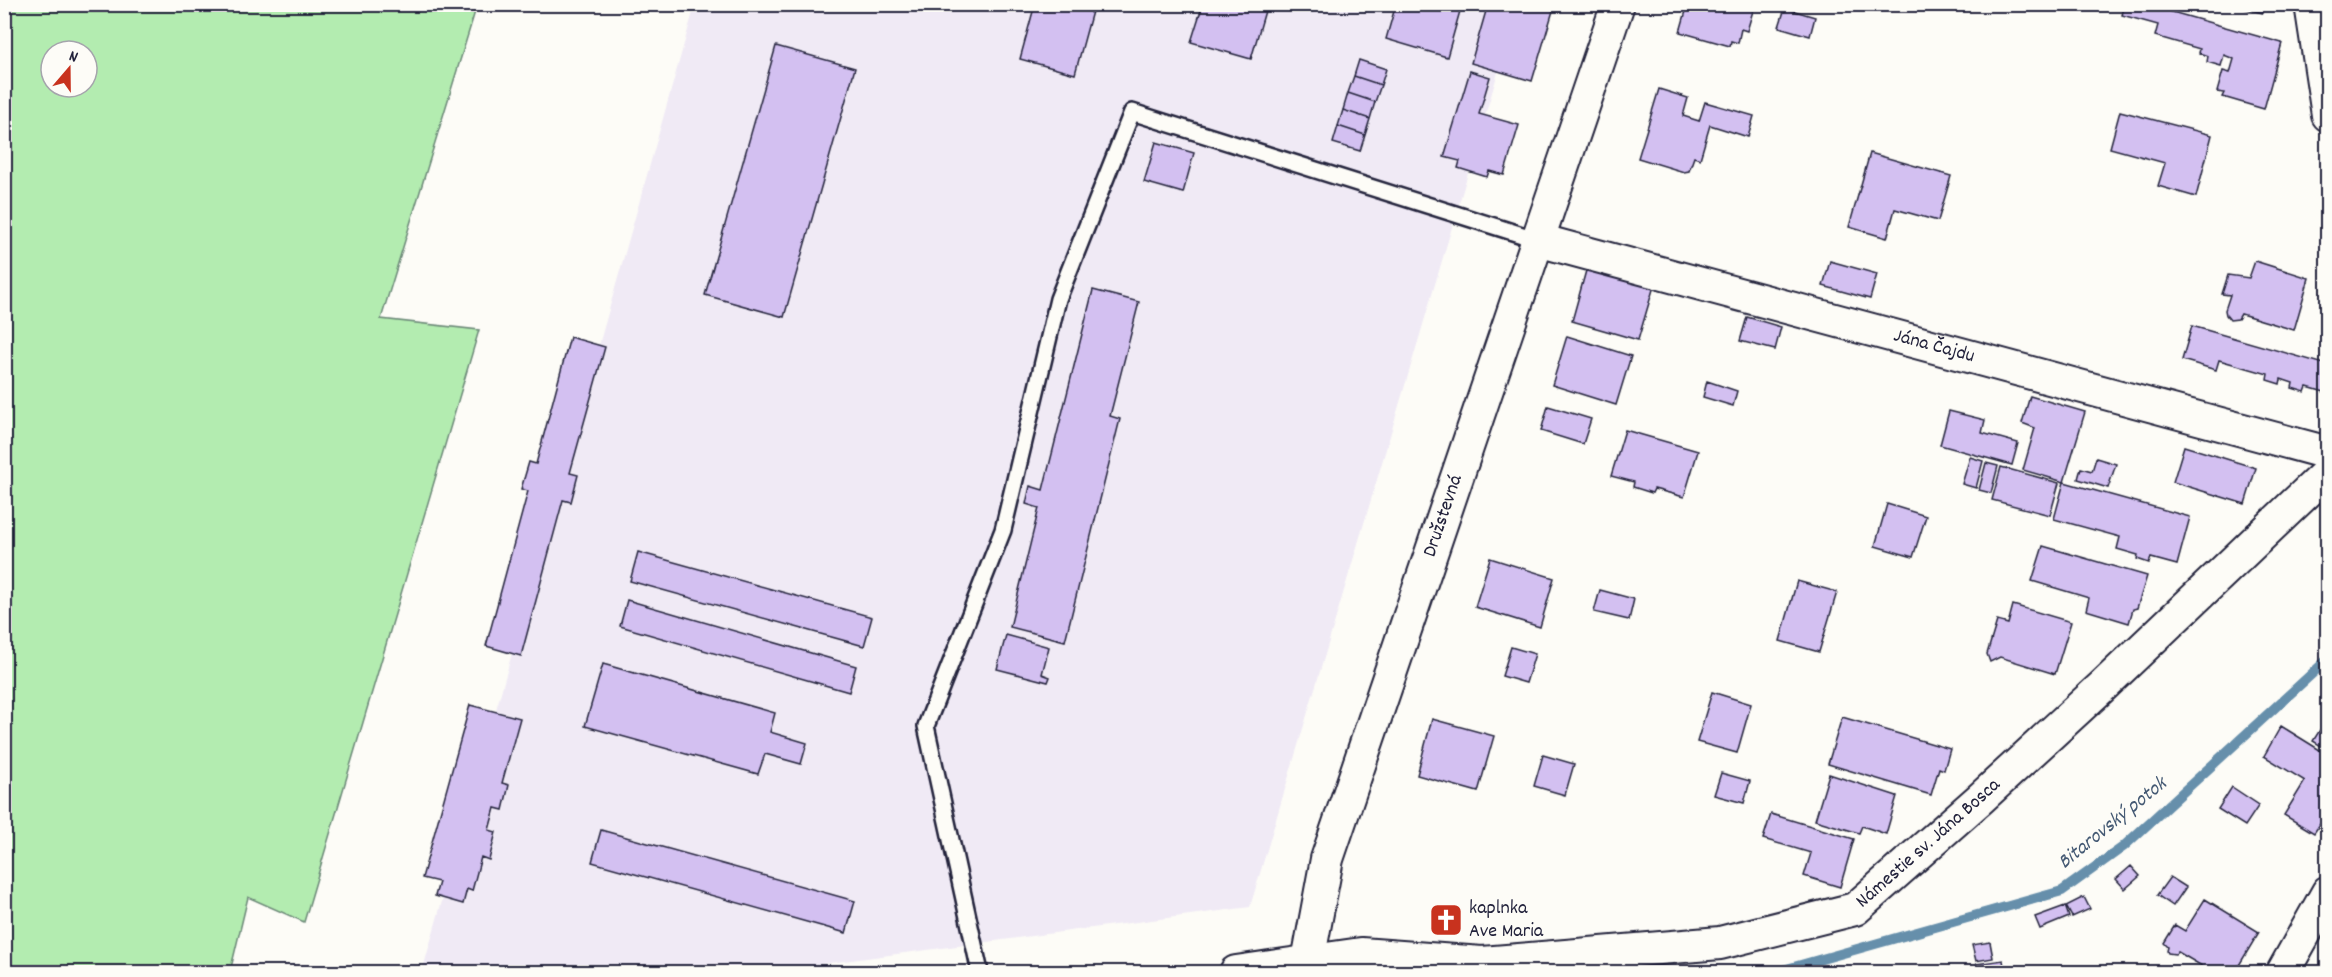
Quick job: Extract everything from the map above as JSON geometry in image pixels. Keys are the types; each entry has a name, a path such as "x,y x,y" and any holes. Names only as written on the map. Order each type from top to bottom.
{"street":[{"name":"Družstevná","path":"1308,961 1327,859 1618,4"},
{"path":"2311,4 2328,115"},
{"name":"Jána Čajdu","path":"1538,240 2328,453"},
{"name":"Námestie sv. Jána Bosca","path":"1308,961 1361,954 1485,968 1720,943 1855,909 2078,710 2328,472"},
{"path":"2283,972 2328,892"},
{"path":"1236,972 1308,961"}],"lane":[{"path":"980,972 926,726 1003,530 1058,299 1132,112 1538,240"}],"shaded area":[{"path":"695,5 1518,5 1250,907 761,972 422,972"}],"green space":[{"path":"5,4 477,5 381,319 479,330 304,922 248,897 230,972 5,972"}],"building":[{"path":"1035,4 1094,4 1075,74 1020,59"},
{"path":"1203,4 1267,4 1251,59 1191,42"},
{"path":"1396,4 1462,4 1447,57 1386,39"},
{"path":"1488,4 1555,4 1532,81 1471,63"},
{"path":"1688,4 1755,4 1747,31 1741,29 1738,43 1731,41 1730,46 1680,32"},
{"path":"2125,4 2144,4 2282,43 2264,109 2223,97 2225,93 2217,92 2223,71 2230,73 2234,59 2224,55 2221,66 2207,62 2208,56 2199,53 2200,49 2155,36 2158,25 2122,15"},
{"path":"2227,4 2265,4 2263,13"},
{"path":"1785,8 1815,17 1810,36 1779,27"},
{"path":"776,46 855,68 784,317 705,295"},
{"path":"1359,60 1386,69 1381,85 1354,76"},
{"path":"1470,71 1490,77 1479,114 1519,125 1504,175 1489,171 1487,177 1458,168 1460,161 1444,157"},
{"path":"1354,76 1381,85 1375,102 1348,93"},
{"path":"1659,89 1688,98 1683,116 1699,121 1705,102 1754,116 1748,137 1710,125 1700,159 1694,157 1689,171 1684,172 1638,158"},
{"path":"1348,93 1375,102 1370,119 1343,110"},
{"path":"1343,110 1370,119 1365,135 1338,126"},
{"path":"2120,111 2212,135 2196,197 2158,186 2165,163 2110,148"},
{"path":"1338,126 1365,135 1360,151 1333,143"},
{"path":"1156,142 1194,153 1183,193 1144,182"},
{"path":"1870,153 1951,176 1938,221 1895,209 1887,238 1849,227"},
{"path":"1830,261 1877,274 1870,299 1823,286"},
{"path":"2255,261 2309,278 2294,330 2241,314 2238,319 2230,320 2226,315 2225,310 2230,295 2222,294 2228,275 2249,278"},
{"path":"1587,267 1654,286 1638,340 1572,321"},
{"path":"1093,290 1139,302 1110,416 1120,419 1065,641 1010,627 1039,508 1026,504 1030,486 1043,490"},
{"path":"1747,317 1781,327 1775,350 1740,341"},
{"path":"2192,326 2328,365 2328,393 2307,387 2305,392 2292,388 2293,383 2281,379 2280,384 2267,380 2268,374 2219,360 2216,370 2182,360"},
{"path":"1567,336 1631,356 1616,405 1552,385"},
{"path":"570,337 605,347 570,473 578,475 571,502 563,500 521,656 486,646 528,491 521,489 529,462 536,464"},
{"path":"1707,381 1737,391 1733,406 1703,397"},
{"path":"2030,396 2085,412 2064,482 2023,470 2035,428 2022,423"},
{"path":"1548,406 1591,419 1583,444 1541,431"},
{"path":"1949,411 1985,420 1982,433 2018,443 2012,465 1940,445"},
{"path":"1625,430 1698,451 1684,497 1654,489 1652,493 1633,487 1634,482 1611,476"},
{"path":"2184,446 2256,468 2245,504 2173,482"},
{"path":"1970,457 1983,461 1976,488 1962,484"},
{"path":"2096,458 2116,464 2108,488 2078,479 2081,468 2092,471"},
{"path":"1986,463 1998,466 1991,493 1979,490"},
{"path":"2001,467 2059,483 2050,515 1992,500"},
{"path":"2064,482 2190,517 2177,565 2151,558 2149,563 2137,559 2138,555 2117,549 2120,537 2054,519"},
{"path":"1887,504 1926,516 1913,557 1875,546"},
{"path":"2043,546 2147,576 2137,608 2133,609 2129,623 2086,610 2089,598 2032,581"},
{"path":"638,552 872,617 864,646 630,581"},
{"path":"1490,558 1554,578 1540,627 1475,607"},
{"path":"1797,581 1837,592 1819,652 1780,641"},
{"path":"1600,590 1634,599 1629,620 1594,612"},
{"path":"627,600 856,666 849,692 620,626"},
{"path":"2013,605 2071,622 2055,674 2000,657 1990,662 1987,654 1997,621 2008,624"},
{"path":"1006,635 1049,647 1042,674 1050,677 1048,682 997,669"},
{"path":"1511,647 1535,654 1526,683 1502,676"},
{"path":"603,664 775,713 770,732 807,743 801,764 765,754 758,774 585,726"},
{"path":"1712,692 1751,704 1737,753 1697,742"},
{"path":"470,705 520,718 502,783 509,785 503,810 495,808 489,830 496,832 489,860 481,857 472,891 467,889 463,904 435,896 439,882 422,878"},
{"path":"1842,717 1950,749 1944,770 1939,768 1931,795 1828,764"},
{"path":"2328,717 2328,750 2313,741"},
{"path":"1432,719 1494,736 1478,792 1417,775"},
{"path":"2281,726 2328,755 2328,812 2314,833 2284,815 2305,781 2264,756"},
{"path":"1543,755 1574,764 1565,795 1534,786"},
{"path":"1721,773 1750,781 1744,803 1714,795"},
{"path":"1829,774 1897,796 1886,834 1862,826 1859,833 1815,820"},
{"path":"2232,787 2259,805 2245,826 2218,809"},
{"path":"1771,814 1854,839 1840,887 1804,876 1811,853 1763,839"},
{"path":"601,830 855,901 846,933 592,862"},
{"path":"2131,866 2140,876 2125,889 2116,879"},
{"path":"2170,877 2186,887 2173,906 2157,895"},
{"path":"2084,897 2090,909 2072,917 2066,906"},
{"path":"2205,899 2259,932 2235,972 2212,972 2178,952 2175,954 2167,951 2168,947 2164,943 2175,925 2185,931"},
{"path":"2065,906 2069,917 2040,929 2035,917"},
{"path":"1990,942 1993,958 1976,961 1972,945"},
{"path":"2003,960 2005,972 1978,972 1977,964"}],"waterway":[{"name":"Bitarovský potok","path":"1776,972 2062,891 2123,847 2328,659"}],"place":[{"name":"kaplnka Ave Maria","path":"1446,920"}]}
